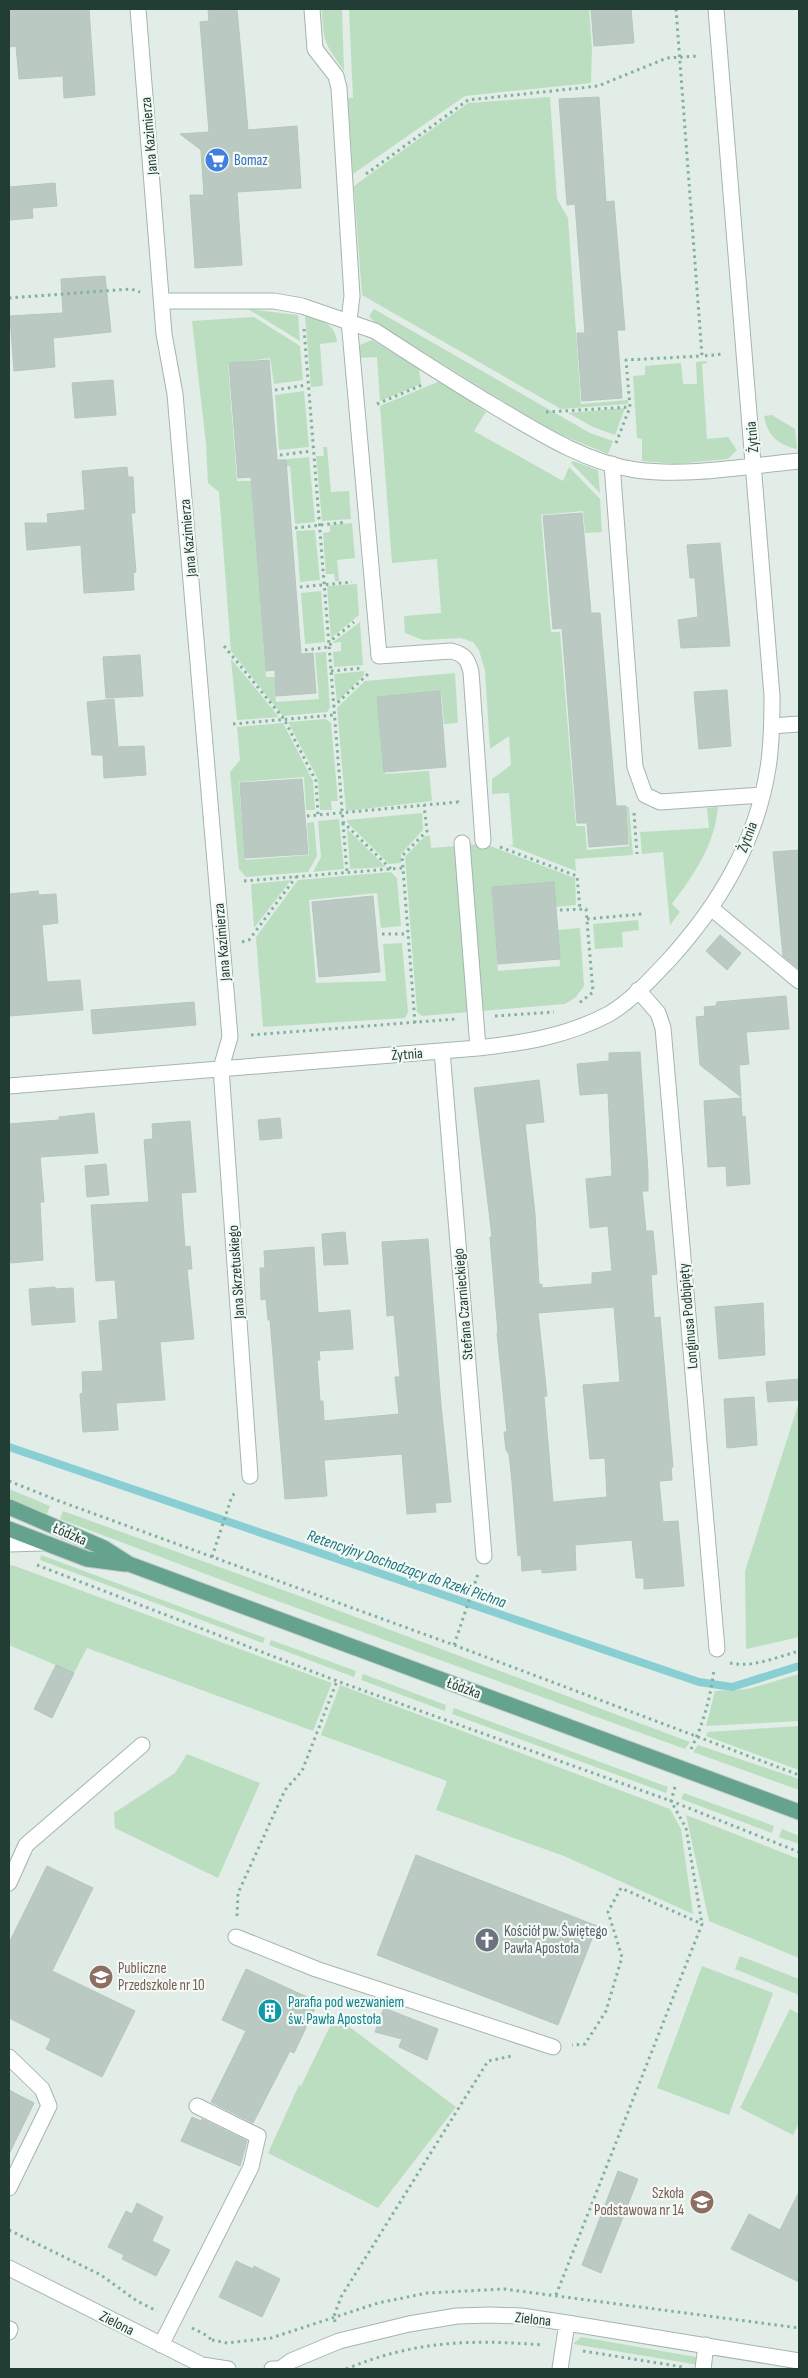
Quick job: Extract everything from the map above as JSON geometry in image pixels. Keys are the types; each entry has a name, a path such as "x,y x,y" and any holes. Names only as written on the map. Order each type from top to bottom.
{"main road":[{"name":"Łódzka","path":"9,1507 104,1548 129,1564 799,1812"},
{"name":"Łódzka","path":"9,1529 87,1559 129,1564"}],"street":[{"name":"Jana Kazimierza","path":"138,9 163,301 164,334 175,394 230,1037 222,1068"},
{"path":"312,9 315,49 336,76 339,88 352,296 349,320 379,656 450,651 462,654 469,661 483,841"},
{"name":"Żytnia","path":"9,1086 478,1048 529,1042 573,1030 610,1013 638,990 697,929 726,884 746,845 762,795 768,768 772,726 772,696 754,465 716,9"},
{"path":"163,301 274,300 349,320 375,331 509,415 565,446 612,464 636,470 680,472 799,461"},
{"path":"612,464 635,768 645,795 660,802 762,795"},
{"path":"772,726 799,724"},
{"path":"462,843 478,1048"},
{"path":"710,908 799,982"},
{"name":"Longinusa Podbipięty","path":"638,990 658,1013 663,1028 718,1657"},
{"name":"Stefana Czarnieckiego","path":"442,1051 484,1556"},
{"name":"Jana Skrzetuskiego","path":"222,1068 250,1476"},
{"path":"9,1544 43,1543"},
{"path":"9,1883 26,1845 142,1745"},
{"path":"236,1937 316,1969 553,2047"},
{"path":"9,2057 42,2089 49,2106 9,2188"},
{"path":"161,2345 251,2167 258,2136 197,2106"},
{"name":"Zielona","path":"9,2268 203,2367 228,2369"},
{"name":"Zielona","path":"272,2369 280,2369 291,2361 339,2341 408,2324 457,2316 521,2316 799,2361"},
{"path":"560,2369 567,2323"},
{"path":"703,2369 706,2345"}],"path":[{"path":"676,9 702,356"},
{"path":"345,189 468,100 598,86 667,58 720,54"},
{"path":"9,298 131,289 163,301"},
{"path":"302,306 318,525 348,872"},
{"path":"612,464 612,455 630,407 626,360 745,353"},
{"path":"356,406 382,403 436,379 441,373"},
{"path":"274,390 307,386"},
{"path":"509,415 630,407"},
{"path":"280,455 312,451"},
{"path":"295,528 366,520"},
{"path":"300,587 372,580"},
{"path":"329,647 332,639 374,606"},
{"path":"224,646 284,719 316,781 318,815"},
{"path":"305,650 329,647"},
{"path":"331,672 367,668 368,675 333,708"},
{"path":"233,724 334,716"},
{"path":"637,854 633,807 645,795"},
{"path":"307,816 458,802 462,843"},
{"path":"415,1023 402,856 427,831 424,806"},
{"path":"343,822 392,869"},
{"path":"483,841 577,876 580,909"},
{"path":"244,881 402,868"},
{"path":"222,946 249,940 297,877"},
{"path":"560,910 586,909 593,992 573,1008 573,1030"},
{"path":"587,919 642,914"},
{"path":"382,934 407,934"},
{"path":"230,1037 557,1012"},
{"path":"9,1481 454,1645 799,1775"},
{"path":"212,1557 232,1496"},
{"path":"34,1564 337,1681 671,1801 799,1852"},
{"path":"454,1645 476,1582"},
{"path":"697,1738 712,1688 718,1657 741,1666 765,1661 799,1650"},
{"path":"236,1937 238,1893 285,1790 302,1772 337,1681"},
{"path":"556,2295 702,1924 686,1828 671,1801"},
{"path":"553,2047 586,2044 606,2011 622,1957 608,1912 621,1888 702,1924"},
{"path":"339,2341 334,2316 346,2289 488,2061 516,2055"},
{"path":"9,2230 101,2275 137,2301 204,2334 212,2340 203,2367"},
{"path":"346,2369 395,2352 431,2344 481,2341 563,2347 692,2369"}],"green space":[{"path":"322,9 342,9 344,71 326,42"},
{"path":"349,9 589,9 592,48 591,83 465,96 353,174 348,98 353,98"},
{"path":"550,97 557,199 568,218 581,404 628,400 628,404 561,409 362,295 354,186 468,103"},
{"path":"248,309 298,315 300,341"},
{"path":"374,309 590,433 613,441 608,454 549,430 398,336 377,325 369,316"},
{"path":"305,316 326,323 336,336 337,342 320,344 323,386 311,387"},
{"path":"254,317 300,346 303,380 274,384 270,358 228,364 237,481 251,481 266,677 275,677 276,702 319,699 315,653 326,652 330,708 327,712 283,716 231,651 219,492 208,483 206,444 192,321"},
{"path":"372,340 419,369 421,384 380,401 377,357 358,358 360,345"},
{"path":"707,361 707,363 702,364 707,439 728,437 737,450 728,459 676,464 642,461 642,439 637,438 633,376 645,375 645,366 681,363 683,384 697,384 696,362"},
{"path":"440,381 486,412 474,431 563,481 569,467 600,499 602,532 585,533 583,511 541,515 551,632 560,632 576,826 585,826 587,850 629,846 627,807 629,807 633,855 575,859 576,871 509,845 513,845 509,793 492,794 492,779 511,765 509,736 490,749 485,671 479,650 473,642 461,638 423,640 405,633 404,616 441,613 437,559 392,563 380,406"},
{"path":"304,391 309,447 279,450 275,395"},
{"path":"625,408 615,435 593,427 568,413"},
{"path":"772,415 795,429 797,449 784,445 771,434 764,416"},
{"path":"323,447 327,447 331,492 349,491 351,519 322,521 316,456 324,456"},
{"path":"309,457 315,522 295,524 290,466 281,467 280,460"},
{"path":"573,461 598,470 600,493 571,463"},
{"path":"352,523 355,558 337,560 339,581 335,581 334,574 326,574 323,533 330,532 330,525"},
{"path":"315,530 320,580 300,582 296,531"},
{"path":"357,584 359,615 331,638 327,586"},
{"path":"321,591 325,642 305,644 301,593"},
{"path":"360,622 363,665 334,667 333,652 341,651 341,642 332,643"},
{"path":"231,659 279,717 237,720"},
{"path":"364,671 364,675 337,702 334,674"},
{"path":"455,673 458,723 444,724 441,692 379,697 385,774 429,771 432,801 346,811 337,708 365,681"},
{"path":"326,719 331,723 338,801 331,801 332,810 320,810 318,779 288,722"},
{"path":"283,723 313,781 315,810 306,810 304,777 239,782 245,860 309,855 307,823 314,822 317,856 308,872 246,877 239,869 230,772 240,760 237,727"},
{"path":"718,807 713,834 702,859 672,904 680,912 670,925 663,852 642,854 640,832 709,828 707,808"},
{"path":"422,813 423,830 401,854 401,863 389,864 347,822 347,820"},
{"path":"339,819 344,869 313,872 321,857 318,821"},
{"path":"347,829 386,867 350,869"},
{"path":"425,836 430,836 431,848 456,846 469,1012 422,1016 417,1012 405,857"},
{"path":"485,844 575,878 576,905 556,907 554,883 492,887 498,971 560,966 558,930 580,928 584,986 576,997 565,1004 481,1011 468,845"},
{"path":"391,872 397,878 401,926 381,928 377,893 309,900 316,983 386,981 383,944 402,943 408,1012 405,1018 263,1027 256,937 298,880"},
{"path":"291,880 254,928 251,884"},
{"path":"638,920 639,930 622,932 623,947 595,949 593,924"},
{"path":"799,1402 799,1637 746,1649 745,1571"},
{"path":"9,1489 50,1506 47,1514 9,1499"},
{"path":"63,1511 294,1594 690,1742 685,1749 261,1595 60,1519"},
{"path":"41,1555 265,1638 263,1643 40,1560"},
{"path":"12,1565 332,1683 313,1731 87,1648 74,1673 9,1645 9,1566"},
{"path":"271,1640 356,1671 354,1677 269,1645"},
{"path":"363,1674 446,1705 445,1711 361,1680"},
{"path":"799,1674 799,1721 706,1726 715,1691 748,1689"},
{"path":"340,1685 670,1809 681,1829 693,1914 564,1856 436,1810 447,1781 321,1735"},
{"path":"454,1708 668,1787 666,1793 452,1714"},
{"path":"799,1726 799,1770 706,1736 708,1732"},
{"path":"698,1745 799,1779 799,1790 693,1752"},
{"path":"187,1754 260,1783 218,1878 115,1828 114,1813 175,1773"},
{"path":"684,1793 774,1826 772,1833 681,1799"},
{"path":"686,1815 799,1859 799,1958 709,1921"},
{"path":"782,1829 799,1836 799,1844 779,1837"},
{"path":"740,1956 799,1979 799,1995 735,1969"},
{"path":"702,1966 773,1993 729,2115 657,2088"},
{"path":"790,2009 799,2014 799,2123 793,2135 740,2108"},
{"path":"335,2016 456,2107 378,2208 268,2153 299,2085 301,2086"},
{"path":"581,2337 696,2357 699,2365 573,2344"}],"building":[{"path":"9,9 89,9 95,95 64,98 63,76 19,79 16,46 9,47"},
{"path":"208,9 237,9 248,130 297,126 301,188 237,192 242,265 195,268 190,195 204,195 201,150 180,134 209,132 200,22 209,21"},
{"path":"591,9 631,9 634,43 594,46"},
{"path":"599,97 606,202 614,201 625,330 617,330 622,398 582,401 577,333 585,333 575,204 567,205 559,99"},
{"path":"55,183 57,206 32,208 33,218 9,220 9,187"},
{"path":"105,276 111,332 53,338 55,367 14,371 10,316 63,313 61,279"},
{"path":"269,360 277,460 286,460 301,654 313,653 316,693 276,696 275,670 266,671 251,477 238,478 229,363"},
{"path":"113,380 116,415 75,418 72,383"},
{"path":"127,467 128,477 133,477 135,513 131,513 136,572 133,573 134,590 84,593 81,545 27,550 25,523 48,523 47,514 85,510 82,471"},
{"path":"582,513 591,613 600,613 616,806 626,806 628,844 589,847 587,823 577,823 562,628 553,629 543,516"},
{"path":"720,543 730,646 681,648 678,620 698,617 695,578 690,578 687,545"},
{"path":"140,655 143,696 106,698 103,657"},
{"path":"727,690 731,746 699,749 694,692"},
{"path":"440,691 446,767 384,772 377,697"},
{"path":"114,699 118,747 144,746 146,775 104,778 103,755 92,755 87,702"},
{"path":"302,779 308,854 245,858 240,783"},
{"path":"799,850 799,969 783,956 773,852"},
{"path":"554,882 560,959 498,964 492,887"},
{"path":"38,891 39,895 56,894 58,923 42,925 47,982 80,980 83,1010 9,1016 9,894"},
{"path":"373,896 380,972 319,977 312,902"},
{"path":"720,935 741,953 727,970 706,951"},
{"path":"786,996 789,1029 746,1032 749,1064 739,1065 741,1097 700,1065 696,1017 705,1016 704,1007 716,1006 717,1002"},
{"path":"194,1002 196,1025 93,1034 91,1010"},
{"path":"640,1052 648,1172 648,1191 642,1191 646,1231 653,1231 657,1274 651,1275 654,1318 660,1317 673,1467 671,1467 672,1480 659,1481 663,1522 678,1521 684,1586 644,1589 644,1578 636,1578 632,1540 575,1545 576,1570 542,1573 542,1569 522,1571 521,1555 518,1556 509,1454 506,1450 504,1432 507,1432 497,1333 490,1237 492,1237 474,1088 539,1080 544,1122 525,1124 535,1214 539,1285 542,1284 542,1288 592,1284 592,1273 612,1271 608,1226 590,1228 586,1179 612,1176 608,1093 580,1095 577,1064 609,1061 609,1053","holes":["614,1307 620,1382 583,1385 590,1459 605,1458 607,1497 553,1502 544,1396 547,1396 538,1313"]},
{"path":"741,1098 742,1117 745,1116 750,1184 727,1186 726,1166 708,1167 704,1101"},
{"path":"94,1113 98,1153 40,1157 44,1202 40,1202 43,1260 11,1263 9,1241 9,1124 59,1120 59,1117"},
{"path":"280,1118 282,1138 260,1140 258,1120"},
{"path":"190,1121 196,1192 181,1193 185,1247 190,1246 192,1269 187,1269 194,1339 160,1342 165,1400 116,1403 118,1430 83,1432 80,1394 83,1393 82,1372 103,1371 99,1321 118,1319 115,1280 96,1281 91,1205 149,1202 144,1140 153,1139 152,1124"},
{"path":"106,1164 109,1195 87,1197 85,1166"},
{"path":"345,1232 348,1264 324,1265 322,1234"},
{"path":"428,1239 441,1405 451,1502 435,1503 436,1512 407,1514 402,1454 324,1460 327,1496 285,1499 270,1320 268,1320 266,1299 261,1300 260,1268 265,1268 264,1251 314,1247 318,1313 350,1310 353,1349 319,1351 320,1360 317,1360 320,1401 323,1401 324,1421 399,1414 395,1377 400,1377 394,1315 387,1316 382,1242"},
{"path":"55,1287 55,1289 73,1288 75,1322 32,1325 29,1289"},
{"path":"763,1303 765,1355 719,1359 715,1307"},
{"path":"799,1379 799,1400 768,1402 766,1382"},
{"path":"754,1397 757,1445 727,1448 724,1399"},
{"path":"56,1665 74,1673 52,1718 34,1709"},
{"name":"Kościół pw. Świętego Pawła Apostoła","path":"416,1855 597,1926 558,2025 377,1955"},
{"path":"47,1866 93,1888 52,1971 135,2011 102,2077 46,2049 51,2039 9,2018 9,1943"},
{"path":"246,1969 318,2002 294,2053 290,2051 253,2123 211,2102 246,2031 222,2020"},
{"path":"384,2008 438,2029 427,2060 399,2047 402,2039 375,2032"},
{"path":"9,2090 34,2103 9,2154"},
{"path":"192,2117 201,2121 202,2119 247,2141 240,2166 181,2141"},
{"path":"618,2171 638,2179 601,2273 582,2265"},
{"path":"799,2192 799,2282 731,2249 749,2214 780,2230"},
{"path":"137,2203 163,2217 152,2241 170,2250 156,2276 122,2259 124,2255 108,2247 126,2211 132,2214"},
{"path":"236,2261 253,2269 254,2266 280,2279 262,2317 219,2297"}],"waterway":[{"name":"Retencyjny Dochodzący do Rzeki Pichna","path":"9,1447 699,1682 732,1687 799,1666"}],"place":[{"name":"Bomaz","path":"217,160"},
{"name":"Kościół pw. Świętego Pawła Apostoła","path":"487,1940"},
{"name":"Publiczne Przedszkole nr 10","path":"101,1977"},
{"name":"Parafia pod wezwaniem św. Pawła Apostoła","path":"270,2011"},
{"name":"Szkoła Podstawowa nr 14","path":"702,2202"}]}
